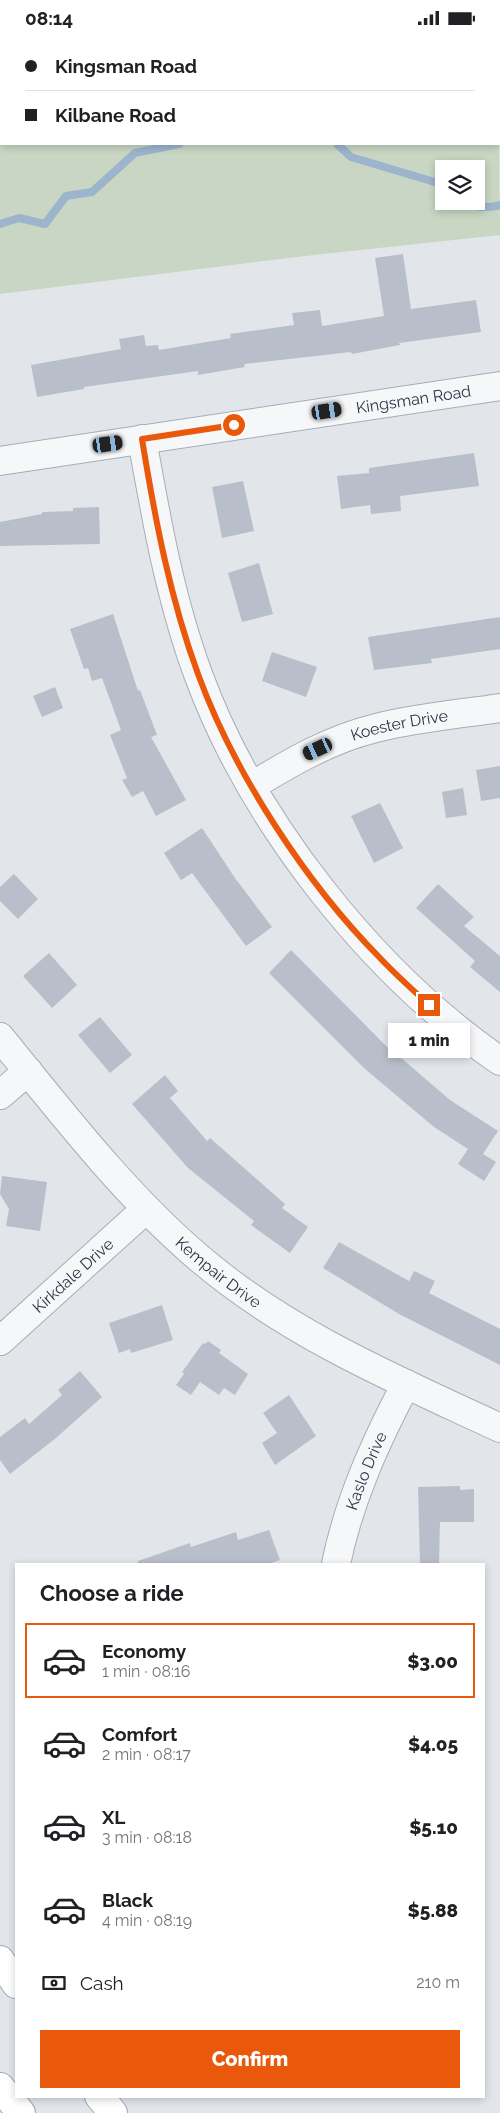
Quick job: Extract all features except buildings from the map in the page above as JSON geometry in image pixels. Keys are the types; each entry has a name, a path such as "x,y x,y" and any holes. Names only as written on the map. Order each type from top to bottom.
{"main road":[{"path":"0,1960 15,1982"},
{"path":"0,2087 21,2113"},
{"path":"101,2098 112,2113"}],"street":[{"name":"Kingsman Road","path":"0,461 500,386"},
{"path":"142,439 157,525 181,620 198,675 252,786 305,867 334,907 380,958 429,1005 500,1061"},
{"name":"Koester Drive","path":"252,786 291,762 332,743 375,728 500,708"},
{"name":"Kempair Drive","path":"0,1037 103,1163 146,1209 200,1258 242,1291 299,1329 358,1362 500,1428"},
{"path":"0,1095 28,1071"},
{"name":"Kirkdale Drive","path":"0,1341 146,1209"},
{"name":"Kaslo Drive","path":"336,1563 356,1495 378,1438 406,1384"}],"green space":[{"path":"0,145 499,145 500,235 305,256 0,294"}],"waterway":[{"path":"0,224 19,218 45,224 66,196 92,192 135,153 174,145"},
{"path":"338,145 351,157 435,182"},
{"path":"485,207 500,205"}],"route":[{"path":"234,425 142,439 161,543 178,611 198,675 252,786 293,851 334,907 380,958 429,1005"}]}
